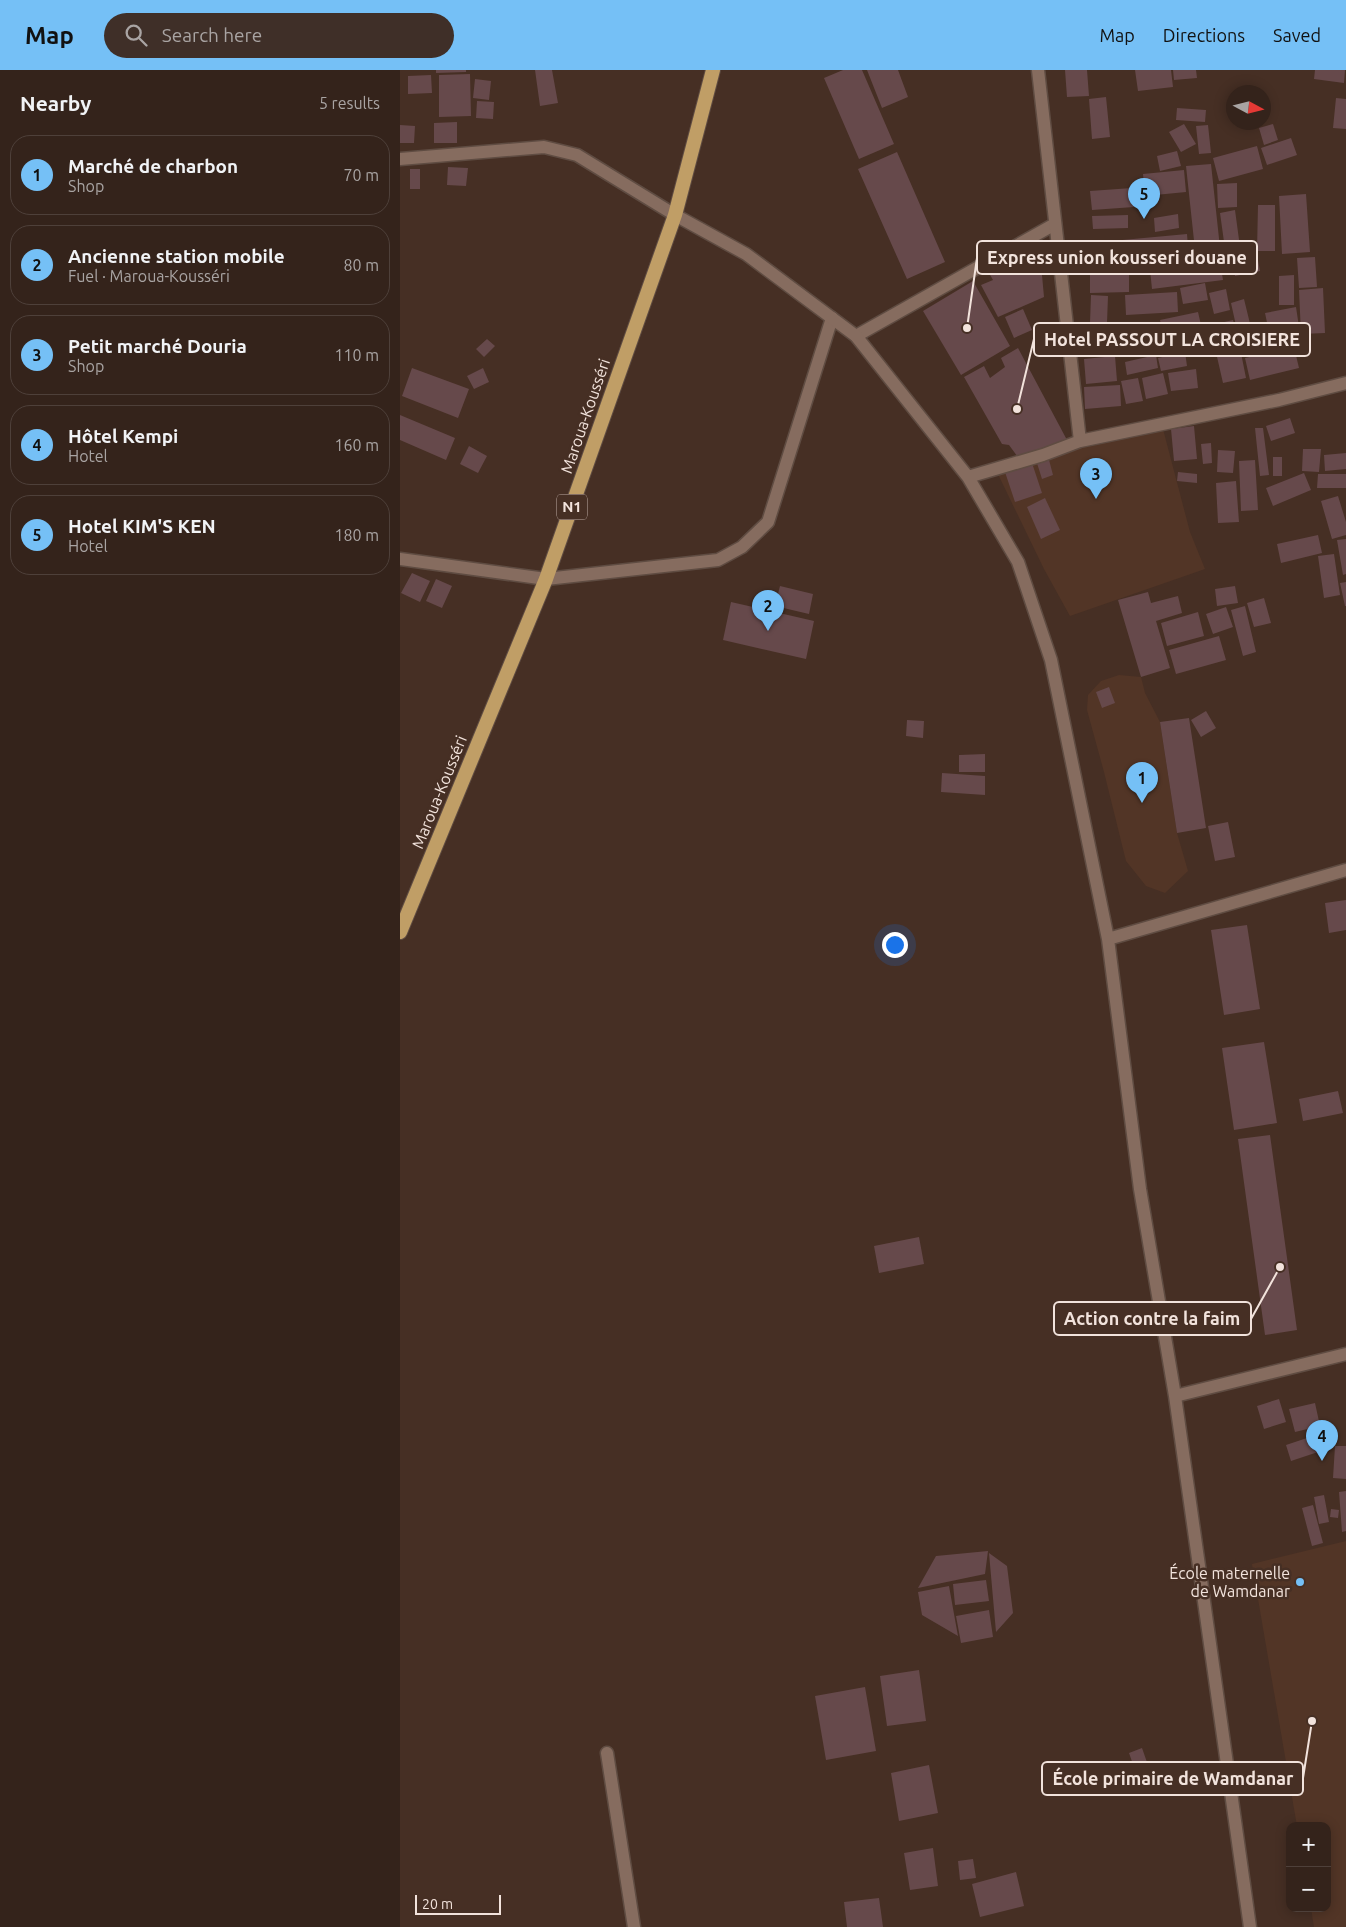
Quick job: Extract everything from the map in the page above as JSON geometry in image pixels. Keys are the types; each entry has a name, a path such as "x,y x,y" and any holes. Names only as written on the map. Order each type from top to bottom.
{"highway":[{"name":"Maroua-Kousséri","path":"400,932 546,579 674,214 713,70"}],"street":[{"path":"1038,70 1080,441"},
{"path":"400,159 544,148 577,155 674,214 746,254 856,336 968,477 1018,562 1051,660 1108,939 1140,1189 1175,1396 1250,1927"},
{"path":"856,336 1056,224"},
{"path":"400,559 546,579 718,560 742,547 768,522 832,318"},
{"path":"968,477 1042,455 1080,441 1279,400 1346,383"},
{"path":"1108,939 1346,870"},
{"path":"1175,1396 1346,1354"},
{"path":"607,1753 634,1927"}],"shaded area":[{"path":"1163,429 1190,532 1205,569 1070,616 1044,569 993,464"},
{"path":"1119,675 1141,677 1145,693 1160,722 1177,833 1188,871 1165,893 1146,886 1126,861 1087,710 1088,695 1101,681"},
{"path":"1346,1541 1346,1927 1314,1927 1312,1912 1331,1912 1331,1822 1296,1822 1252,1564"}],"building":[{"path":"436,70 466,70 466,72 436,73"},
{"path":"535,70 552,70 558,103 540,106"},
{"path":"843,70 862,70 894,144 859,159 824,78"},
{"path":"867,70 898,70 908,97 882,108"},
{"path":"1065,70 1087,70 1089,96 1067,97"},
{"path":"1135,70 1171,70 1173,87 1138,91"},
{"path":"1173,70 1196,70 1197,78 1174,80"},
{"path":"1315,70 1345,70 1344,83 1314,79"},
{"path":"470,74 471,116 439,117 439,75"},
{"path":"431,75 432,93 408,94 408,76"},
{"path":"475,79 491,81 489,100 473,98"},
{"path":"1106,97 1110,137 1092,139 1089,99"},
{"path":"1336,98 1346,99 1346,129 1333,128"},
{"path":"477,101 494,102 493,119 476,118"},
{"path":"1177,108 1206,110 1205,122 1176,120"},
{"path":"457,122 457,143 434,143 434,123"},
{"path":"1184,124 1196,144 1181,152 1169,132"},
{"path":"1273,124 1278,140 1264,145 1260,130 1271,130 1271,125"},
{"path":"400,125 415,126 414,143 400,143"},
{"path":"1208,125 1211,153 1199,154 1196,126"},
{"path":"1291,138 1297,155 1267,165 1261,148"},
{"path":"1257,146 1263,169 1219,181 1213,158"},
{"path":"1177,151 1181,166 1160,171 1157,156"},
{"path":"897,152 945,262 907,279 858,169"},
{"path":"1211,164 1221,257 1196,259 1186,166"},
{"path":"448,167 468,168 466,186 447,185"},
{"path":"410,169 420,169 420,189 410,189"},
{"path":"1184,170 1186,192 1145,196 1143,174"},
{"path":"1237,183 1237,207 1218,208 1217,184"},
{"path":"1132,188 1134,207 1092,210 1090,191"},
{"path":"1306,194 1310,252 1282,254 1279,196"},
{"path":"1258,205 1275,205 1275,251 1257,251"},
{"path":"1235,210 1240,247 1225,249 1220,213"},
{"path":"1178,214 1179,228 1155,232 1154,218"},
{"path":"1128,215 1128,228 1093,229 1092,216"},
{"path":"1187,234 1189,259 1092,268 1090,243"},
{"path":"1040,253 1044,297 998,317 981,285 993,280 989,273"},
{"path":"1232,253 1257,255 1260,271 1235,276"},
{"path":"1315,257 1317,287 1299,288 1297,258"},
{"path":"1220,261 1223,280 1152,289 1150,270"},
{"path":"1090,273 1129,273 1129,292 1090,293"},
{"path":"1294,275 1294,305 1279,305 1279,276"},
{"path":"973,281 1010,346 961,375 923,311"},
{"path":"1205,283 1208,300 1183,304 1180,288"},
{"path":"1323,288 1325,333 1301,334 1299,290"},
{"path":"1226,289 1230,310 1214,314 1209,293"},
{"path":"1177,292 1178,312 1126,315 1125,295"},
{"path":"1091,295 1108,296 1107,323 1090,323"},
{"path":"1244,299 1253,336 1239,339 1231,303"},
{"path":"1296,307 1299,327 1269,332 1265,313"},
{"path":"1023,309 1032,330 1014,338 1005,317"},
{"path":"1198,312 1206,347 1168,355 1160,320"},
{"path":"1233,320 1238,339 1220,343 1216,324"},
{"path":"487,339 495,346 484,357 476,349"},
{"path":"1239,343 1246,378 1223,383 1215,348"},
{"path":"1294,347 1299,368 1250,380 1245,358"},
{"path":"1018,348 1067,440 1020,460 1009,445 1002,444 964,377 984,366 990,378 1005,367 1001,358"},
{"path":"1185,352 1187,366 1161,371 1158,358"},
{"path":"1156,355 1158,368 1127,375 1125,362"},
{"path":"1115,356 1117,381 1086,384 1084,359"},
{"path":"412,368 469,389 458,418 402,396"},
{"path":"483,368 489,382 474,389 467,376"},
{"path":"1196,369 1198,388 1171,391 1168,373"},
{"path":"1163,373 1168,394 1146,399 1142,378"},
{"path":"1138,378 1143,401 1126,404 1121,381"},
{"path":"1120,385 1121,406 1085,409 1084,387"},
{"path":"400,415 455,438 446,460 400,440"},
{"path":"1290,418 1295,433 1271,441 1266,426"},
{"path":"1194,426 1197,459 1174,461 1171,429"},
{"path":"1255,428 1263,428 1269,475 1260,476"},
{"path":"1211,443 1212,463 1203,464 1201,444"},
{"path":"469,446 487,456 478,473 460,464"},
{"path":"1303,449 1321,449 1319,472 1302,471"},
{"path":"1218,450 1235,451 1233,473 1217,472"},
{"path":"1346,453 1346,469 1325,471 1324,455"},
{"path":"1048,456 1053,475 1042,479 1036,460"},
{"path":"1273,457 1282,457 1282,476 1273,476"},
{"path":"1255,460 1258,510 1241,511 1239,461"},
{"path":"1032,463 1042,493 1015,502 1005,472"},
{"path":"1178,472 1197,474 1197,483 1177,481"},
{"path":"1304,473 1311,490 1273,506 1266,488"},
{"path":"1318,474 1346,474 1346,488 1317,488"},
{"path":"1236,481 1239,522 1218,523 1216,483"},
{"path":"1338,496 1346,522 1346,535 1332,539 1321,501"},
{"path":"1045,498 1060,530 1041,539 1027,507"},
{"path":"1318,535 1322,553 1281,563 1277,544"},
{"path":"1346,539 1346,574 1343,575 1337,540"},
{"path":"1334,554 1340,595 1324,598 1318,556"},
{"path":"412,573 430,581 420,602 401,593"},
{"path":"436,579 452,586 442,608 426,601"},
{"path":"1346,582 1346,606 1345,606 1340,583"},
{"path":"780,586 813,594 809,614 775,606"},
{"path":"1235,586 1238,603 1217,606 1215,589"},
{"path":"1148,592 1151,603 1178,596 1182,613 1156,621 1170,668 1141,677 1118,600"},
{"path":"1264,598 1271,623 1254,627 1247,603"},
{"path":"731,602 814,621 806,659 723,640"},
{"path":"1245,606 1256,652 1243,656 1231,610"},
{"path":"1226,607 1233,627 1213,634 1206,614"},
{"path":"1198,612 1204,636 1167,646 1161,623"},
{"path":"1219,636 1226,660 1176,674 1169,650"},
{"path":"1109,687 1115,703 1102,708 1096,692"},
{"path":"1206,711 1216,728 1201,737 1191,720"},
{"path":"1189,718 1206,828 1177,833 1160,722"},
{"path":"907,720 924,721 923,738 906,736"},
{"path":"985,754 985,772 959,772 959,755"},
{"path":"942,773 985,776 985,795 941,792"},
{"path":"1228,822 1235,857 1215,861 1208,826"},
{"path":"1346,900 1346,930 1329,933 1325,903"},
{"path":"1247,925 1260,1009 1224,1015 1211,930"},
{"path":"1264,1042 1277,1123 1234,1130 1222,1048"},
{"path":"1338,1091 1343,1113 1303,1121 1299,1099"},
{"path":"1270,1135 1297,1330 1265,1335 1238,1139"},
{"path":"919,1237 924,1264 879,1273 874,1246"},
{"path":"1279,1399 1286,1422 1264,1429 1257,1406"},
{"path":"1315,1403 1320,1426 1295,1432 1289,1409"},
{"path":"1319,1434 1324,1450 1291,1461 1286,1445"},
{"path":"1335,1446 1346,1446 1346,1479 1333,1478"},
{"path":"1346,1491 1346,1531 1342,1532 1339,1492"},
{"path":"1324,1495 1329,1522 1319,1524 1314,1497"},
{"path":"1313,1505 1323,1543 1312,1546 1302,1508"},
{"path":"1331,1509 1339,1510 1338,1518 1330,1517"},
{"path":"988,1551 985,1574 918,1588 936,1556"},
{"path":"989,1553 1007,1566 1013,1613 996,1632"},
{"path":"986,1580 989,1601 955,1605 953,1584"},
{"path":"949,1586 958,1636 922,1615 918,1592"},
{"path":"989,1610 993,1637 961,1643 956,1616"},
{"path":"919,1670 926,1721 887,1726 880,1676"},
{"path":"865,1687 876,1751 826,1760 815,1696"},
{"path":"1142,1748 1149,1768 1136,1773 1129,1753"},
{"path":"929,1765 938,1813 899,1821 891,1773"},
{"path":"933,1848 938,1886 910,1890 904,1853"},
{"path":"973,1859 976,1878 960,1880 958,1861"},
{"path":"1016,1872 1024,1906 980,1917 972,1884"},
{"path":"879,1898 883,1927 847,1927 844,1902"}],"place":[{"name":"Hotel KIM'S KEN","path":"1144,219"},
{"name":"Express union kousseri douane","path":"967,328"},
{"name":"Hotel PASSOUT LA CROISIERE","path":"1017,409"},
{"name":"Petit marché Douria","path":"1096,499"},
{"name":"Ancienne station mobile","path":"768,631"},
{"name":"Marché de charbon","path":"1142,803"},
{"name":"Action contre la faim","path":"1280,1267"},
{"name":"Hôtel Kempi","path":"1322,1461"},
{"name":"École maternelle de Wamdanar","path":"1300,1582"},
{"name":"École primaire de Wamdanar","path":"1312,1721"}]}
